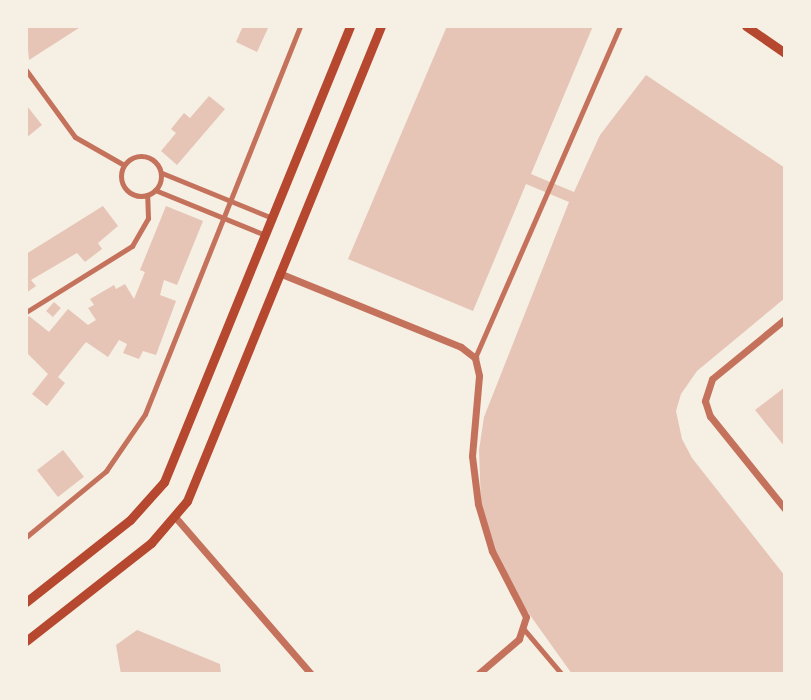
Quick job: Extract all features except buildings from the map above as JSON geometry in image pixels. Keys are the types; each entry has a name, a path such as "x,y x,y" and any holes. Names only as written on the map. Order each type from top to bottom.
{"main road":[{"path":"26,602 155,496 172,467 350,26"},
{"path":"26,641 176,518 196,482 380,26"},
{"path":"746,26 785,54"}],"street":[{"path":"26,537 106,471 135,434 300,26"},
{"path":"478,674 519,639 524,629 526,612 492,551 475,488 472,432 479,376 476,358 620,26"},
{"path":"26,70 75,137 124,165"},
{"path":"162,174 155,190 147,195 135,195 125,188 121,176 124,165 133,157 146,156 156,162 162,174 272,218"},
{"path":"155,190 265,234"},
{"path":"26,312 132,246 148,218 147,195"},
{"path":"279,273 461,347 476,358"},
{"path":"785,319 712,378 705,401 710,416 785,509"},
{"path":"176,518 310,674"},
{"path":"524,629 562,674"}]}
